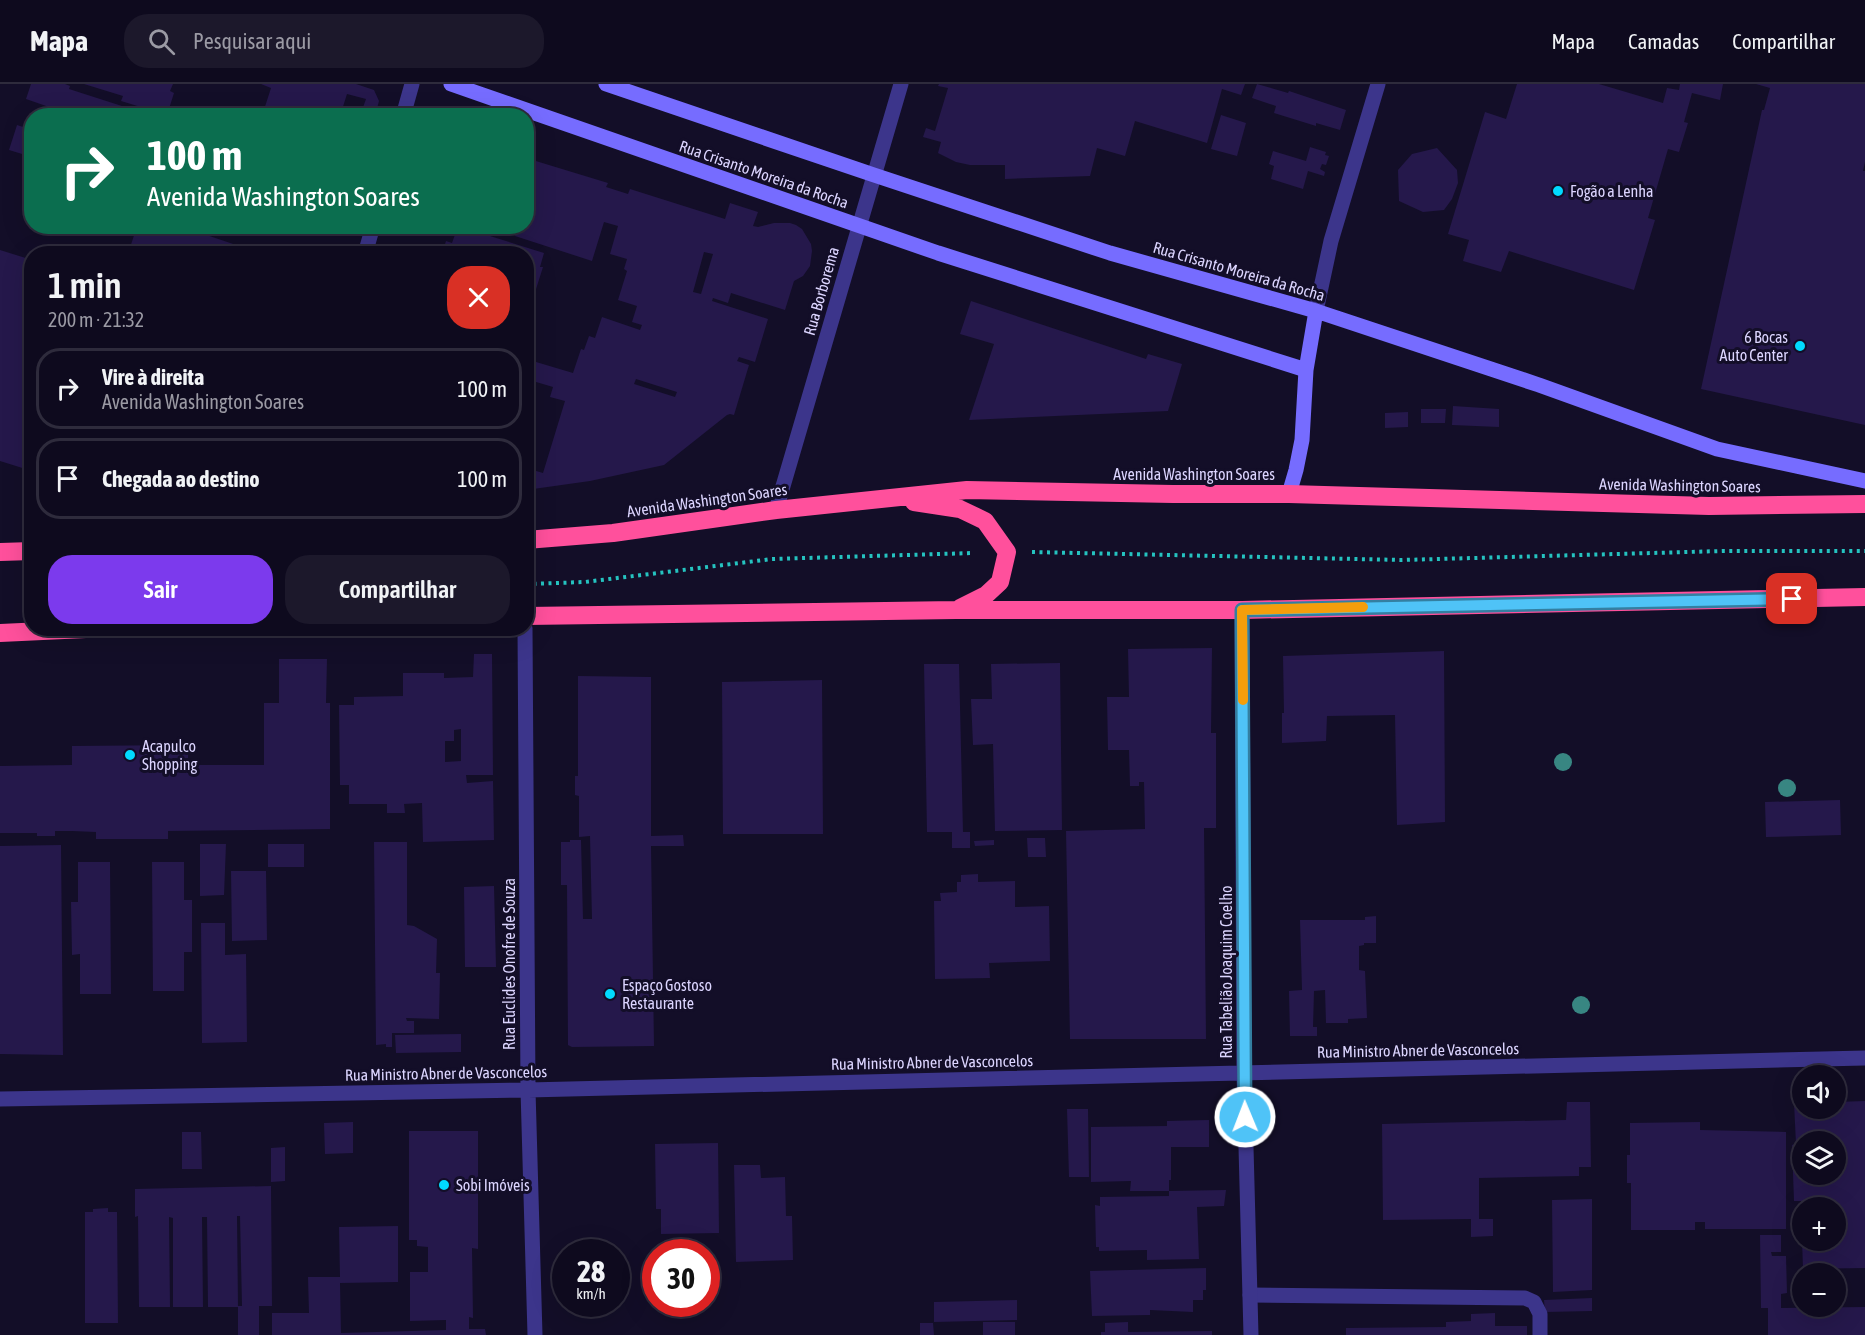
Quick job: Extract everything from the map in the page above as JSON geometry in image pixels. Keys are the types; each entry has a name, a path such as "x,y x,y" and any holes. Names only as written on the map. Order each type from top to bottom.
{"highway":[{"name":"Avenida Washington Soares","path":"534,539 613,533 776,510 967,490 1289,494 1709,506 1865,504"},
{"path":"887,498 960,509 985,521 1007,552 1000,582 986,595 956,610"},
{"path":"0,552 24,551"},
{"path":"534,616 956,610 1242,610 1865,597"},
{"path":"0,633 24,632"}],"main road":[{"name":"Rua Crisanto Moreira da Rocha","path":"451,84 520,108"},
{"name":"Rua Crisanto Moreira da Rocha","path":"606,84 1110,253 1316,311 1539,385 1717,449 1865,481"},
{"name":"Rua Crisanto Moreira da Rocha","path":"534,113 950,257 1306,370"},
{"path":"1289,494 1302,440 1306,370 1316,311"}],"street":[{"path":"406,108 412,84"},
{"name":"Rua Borborema","path":"776,510 902,84"},
{"path":"1316,311 1331,241 1378,84"},
{"name":"Rua Tabelião Joaquim Coelho","path":"1242,610 1244,1072 1251,1335"},
{"name":"Rua Euclides Onofre de Souza","path":"525,636 528,1090 536,1335"},
{"name":"Rua Ministro Abner de Vasconcelos","path":"0,1099 528,1090 1865,1058"},
{"path":"1250,1294 1525,1298 1534,1302 1540,1314 1540,1335"}],"path":[{"path":"534,584 585,582 772,559 1007,552 1402,560 1722,551 1865,551"}],"building":[{"path":"31,84 65,84 70,86 69,89 128,108 49,108 26,99"},
{"path":"84,84 173,84 170,91 174,93 169,108 144,108 121,101 123,96"},
{"path":"261,84 356,84 374,90 379,101 377,108 363,108 366,99 347,94 343,108 265,108 271,88"},
{"path":"939,84 1245,84 1241,95 1222,89 1207,143 1135,121 1125,156 1097,148 1090,176 1005,179 1005,165 970,165 956,162 938,153 941,142 923,137 926,128 935,131 948,88 938,86"},
{"path":"1257,84 1288,93 1289,91 1346,110 1340,130 1316,123 1316,126 1274,113 1276,106 1252,98"},
{"name":"Fogão a Lenha","path":"1517,84 1599,84 1663,103 1667,88 1679,90 1680,84 1723,84 1720,100 1692,93 1684,122 1688,123 1679,152 1668,149 1648,218 1655,220 1634,290 1509,251 1501,272 1463,261 1469,240 1448,234 1485,112 1506,119"},
{"path":"1756,84 1865,84 1863,171 1865,171 1865,425 1701,389 1762,110 1764,110 1770,88"},
{"path":"1221,115 1246,123 1237,156 1211,149"},
{"path":"17,125 24,127 24,155 9,150"},
{"path":"1310,147 1326,152 1325,155 1329,156 1326,165 1322,164 1320,169 1325,172 1324,176 1308,171 1303,189 1271,179 1274,166 1269,164 1273,151 1306,161"},
{"path":"1437,148 1457,170 1458,183 1452,199 1444,210 1423,212 1399,201 1398,170 1412,154"},
{"path":"534,160 608,183 606,187 628,194 630,189 725,219 730,203 758,212 753,226 774,223 796,225 802,229 811,244 812,251 810,266 803,276 794,281 785,310 731,293 728,303 713,298 712,301 768,319 755,362 739,357 737,361 749,365 734,415 727,415 664,465 590,481 534,489 534,470 543,473 565,401 550,397 553,387 534,381 534,361 573,373 581,349 584,350 589,336 595,338 602,317 640,330 642,325 632,322 637,306 618,300 627,271 624,269 627,259 610,254 618,226 604,222 592,261 515,236 516,234 534,234","holes":["704,252 713,254 701,294 693,292","636,379 677,392 675,397 634,384"]},
{"path":"134,234 204,234 239,246 131,246"},
{"path":"455,234 483,234 522,246 444,246 446,241 452,243"},
{"path":"0,250 24,258 24,468 0,461"},
{"path":"534,250 544,253 540,267 543,267 534,296"},
{"path":"971,301 1146,359 1148,354 1182,364 1168,411 969,420 994,344 960,334"},
{"path":"1453,406 1499,409 1499,427 1452,425"},
{"path":"1421,409 1446,409 1445,423 1421,423"},
{"path":"1408,412 1408,427 1385,428 1385,413"},
{"path":"1212,648 1211,733 1216,733 1216,828 1204,828 1206,1039 1070,1039 1066,831 1145,829 1144,782 1139,782 1139,786 1130,786 1129,750 1108,750 1107,697 1129,697 1128,649"},
{"path":"1444,651 1445,822 1397,825 1395,715 1327,716 1326,741 1282,743 1283,656"},
{"path":"474,654 492,654 493,775 466,775 467,783 493,781 494,840 423,842 422,803 404,804 405,813 387,813 387,804 349,804 349,785 340,785 339,705 354,705 354,697 403,696 403,673 444,673 444,678 473,677","holes":["461,729 461,761 445,762 445,741 454,741 454,730"]},
{"name":"Acapulco Shopping","path":"279,659 327,659 326,703 330,703 330,829 168,831 168,839 96,839 96,832 72,831 55,831 55,836 37,836 37,833 0,833 0,766 72,765 72,746 188,745 188,765 264,765 264,703 279,703"},
{"path":"1060,663 1062,830 995,831 993,744 973,745 971,699 992,699 991,664"},
{"path":"924,664 959,664 963,832 970,832 970,848 952,848 952,832 927,832"},
{"path":"578,676 651,677 651,836 683,835 684,846 651,846 654,1046 572,1047 568,1045 567,885 561,885 561,842 581,840 583,919 592,919 590,836 579,837 579,796 575,795 575,776 578,776"},
{"path":"822,680 823,834 723,834 722,682"},
{"path":"1840,800 1841,835 1766,837 1765,802"},
{"path":"1027,838 1045,838 1046,857 1028,857"},
{"path":"994,840 994,845 975,846 974,841"},
{"path":"374,842 407,842 407,925 414,926 437,939 436,973 440,973 439,1019 406,1018 407,1021 414,1021 414,1033 392,1033 392,1047 386,1047 386,1044 376,1045"},
{"path":"200,844 226,844 224,895 200,896"},
{"path":"268,844 304,844 304,867 268,867"},
{"path":"61,845 63,1055 0,1054 0,846"},
{"path":"78,862 110,862 111,994 80,994 80,954 72,955 71,902 78,902"},
{"path":"152,862 184,862 184,900 192,900 192,952 184,952 184,991 153,991"},
{"path":"231,871 266,871 267,940 232,941"},
{"path":"978,874 978,882 1015,881 1015,907 1049,906 1050,961 989,963 990,978 935,979 934,901 941,901 940,893 957,892 957,882 961,882 961,875"},
{"path":"494,886 496,967 465,967 464,887"},
{"path":"1376,916 1376,943 1364,943 1359,946 1359,970 1365,971 1367,1018 1348,1019 1348,1023 1326,1023 1325,990 1314,991 1313,1027 1317,1027 1317,1036 1290,1036 1289,991 1302,990 1300,920 1365,920 1365,917"},
{"path":"201,923 225,923 225,955 246,954 247,1042 202,1043"},
{"path":"461,1034 461,1052 396,1053 395,1035"},
{"path":"1865,1101 1865,1268 1846,1268 1846,1263 1803,1263 1802,1251 1846,1251 1846,1197 1794,1197 1793,1185 1846,1185 1846,1131 1795,1131 1795,1119 1846,1119 1846,1102"},
{"path":"1567,1102 1590,1102 1591,1167 1579,1167 1579,1176 1479,1178 1479,1219 1493,1219 1493,1236 1471,1237 1471,1219 1383,1220 1382,1124 1566,1120"},
{"path":"1067,1109 1088,1109 1089,1177 1069,1177"},
{"path":"1209,1120 1209,1147 1171,1147 1169,1191 1130,1191 1131,1181 1091,1182 1091,1127 1167,1126 1167,1121"},
{"path":"353,1122 353,1153 325,1154 324,1123"},
{"path":"1700,1122 1700,1130 1786,1132 1786,1229 1705,1229 1705,1222 1695,1222 1695,1230 1631,1230 1631,1183 1627,1183 1630,1123"},
{"name":"Sobi Imóveis","path":"409,1131 478,1131 478,1249 472,1248 473,1318 469,1317 469,1329 485,1329 486,1335 272,1335 272,1313 309,1313 308,1277 340,1277 339,1227 398,1226 398,1282 340,1283 341,1333 446,1330 446,1320 410,1321 410,1272 428,1272 428,1247 417,1246 417,1240 409,1240"},
{"path":"182,1132 201,1132 202,1169 182,1169"},
{"path":"718,1143 719,1233 661,1234 661,1209 656,1209 655,1144"},
{"path":"285,1147 285,1181 271,1182 271,1148"},
{"path":"734,1165 760,1165 761,1178 785,1177 786,1216 792,1216 793,1260 736,1262"},
{"path":"271,1186 272,1306 259,1306 259,1335 238,1335 238,1307 208,1307 207,1217 202,1217 203,1307 173,1307 173,1218 169,1217 170,1307 139,1307 138,1216 135,1217 135,1189","holes":["237,1216 240,1216 242,1306 238,1306"]},
{"path":"1226,1190 1224,1206 1197,1207 1199,1259 1147,1260 1147,1250 1099,1251 1099,1247 1096,1247 1095,1205 1100,1206 1100,1197 1169,1196 1169,1191"},
{"path":"1592,1199 1592,1290 1553,1292 1552,1200"},
{"path":"108,1208 108,1212 117,1212 118,1323 85,1323 85,1212"},
{"path":"1760,1235 1781,1235 1781,1252 1771,1252 1772,1256 1786,1256 1787,1293 1781,1294 1781,1308 1792,1308 1792,1317 1846,1317 1846,1307 1865,1307 1865,1335 1768,1335 1768,1308 1761,1308"},
{"path":"1206,1268 1206,1290 1203,1290 1203,1300 1193,1300 1193,1312 1150,1310 1150,1315 1092,1316 1090,1271"},
{"path":"1592,1298 1592,1311 1545,1312 1544,1300"},
{"path":"1017,1300 1017,1320 934,1322 934,1302"},
{"path":"1495,1313 1495,1326 1527,1326 1527,1335 1346,1335 1346,1328 1446,1327 1446,1322 1471,1321 1471,1314"},
{"path":"983,1322 1015,1322 1015,1335 983,1335"},
{"path":"1128,1322 1128,1332 1212,1331 1212,1335 1101,1335 1101,1332 1105,1332 1105,1323"},
{"path":"920,1323 933,1323 934,1335 920,1335"}],"slow traffic":[{"path":"1243,700 1242,610 1363,607"}],"place":[{"name":"Fogão a Lenha","path":"1558,191"},
{"name":"6 Bocas Auto Center","path":"1800,346"},
{"name":"Acapulco Shopping","path":"130,755"},
{"name":"Espaço Gostoso Restaurante","path":"610,994"},
{"name":"Sobi Imóveis","path":"444,1185"}],"route":[{"path":"1245,1117 1242,610 1792,599"}]}
